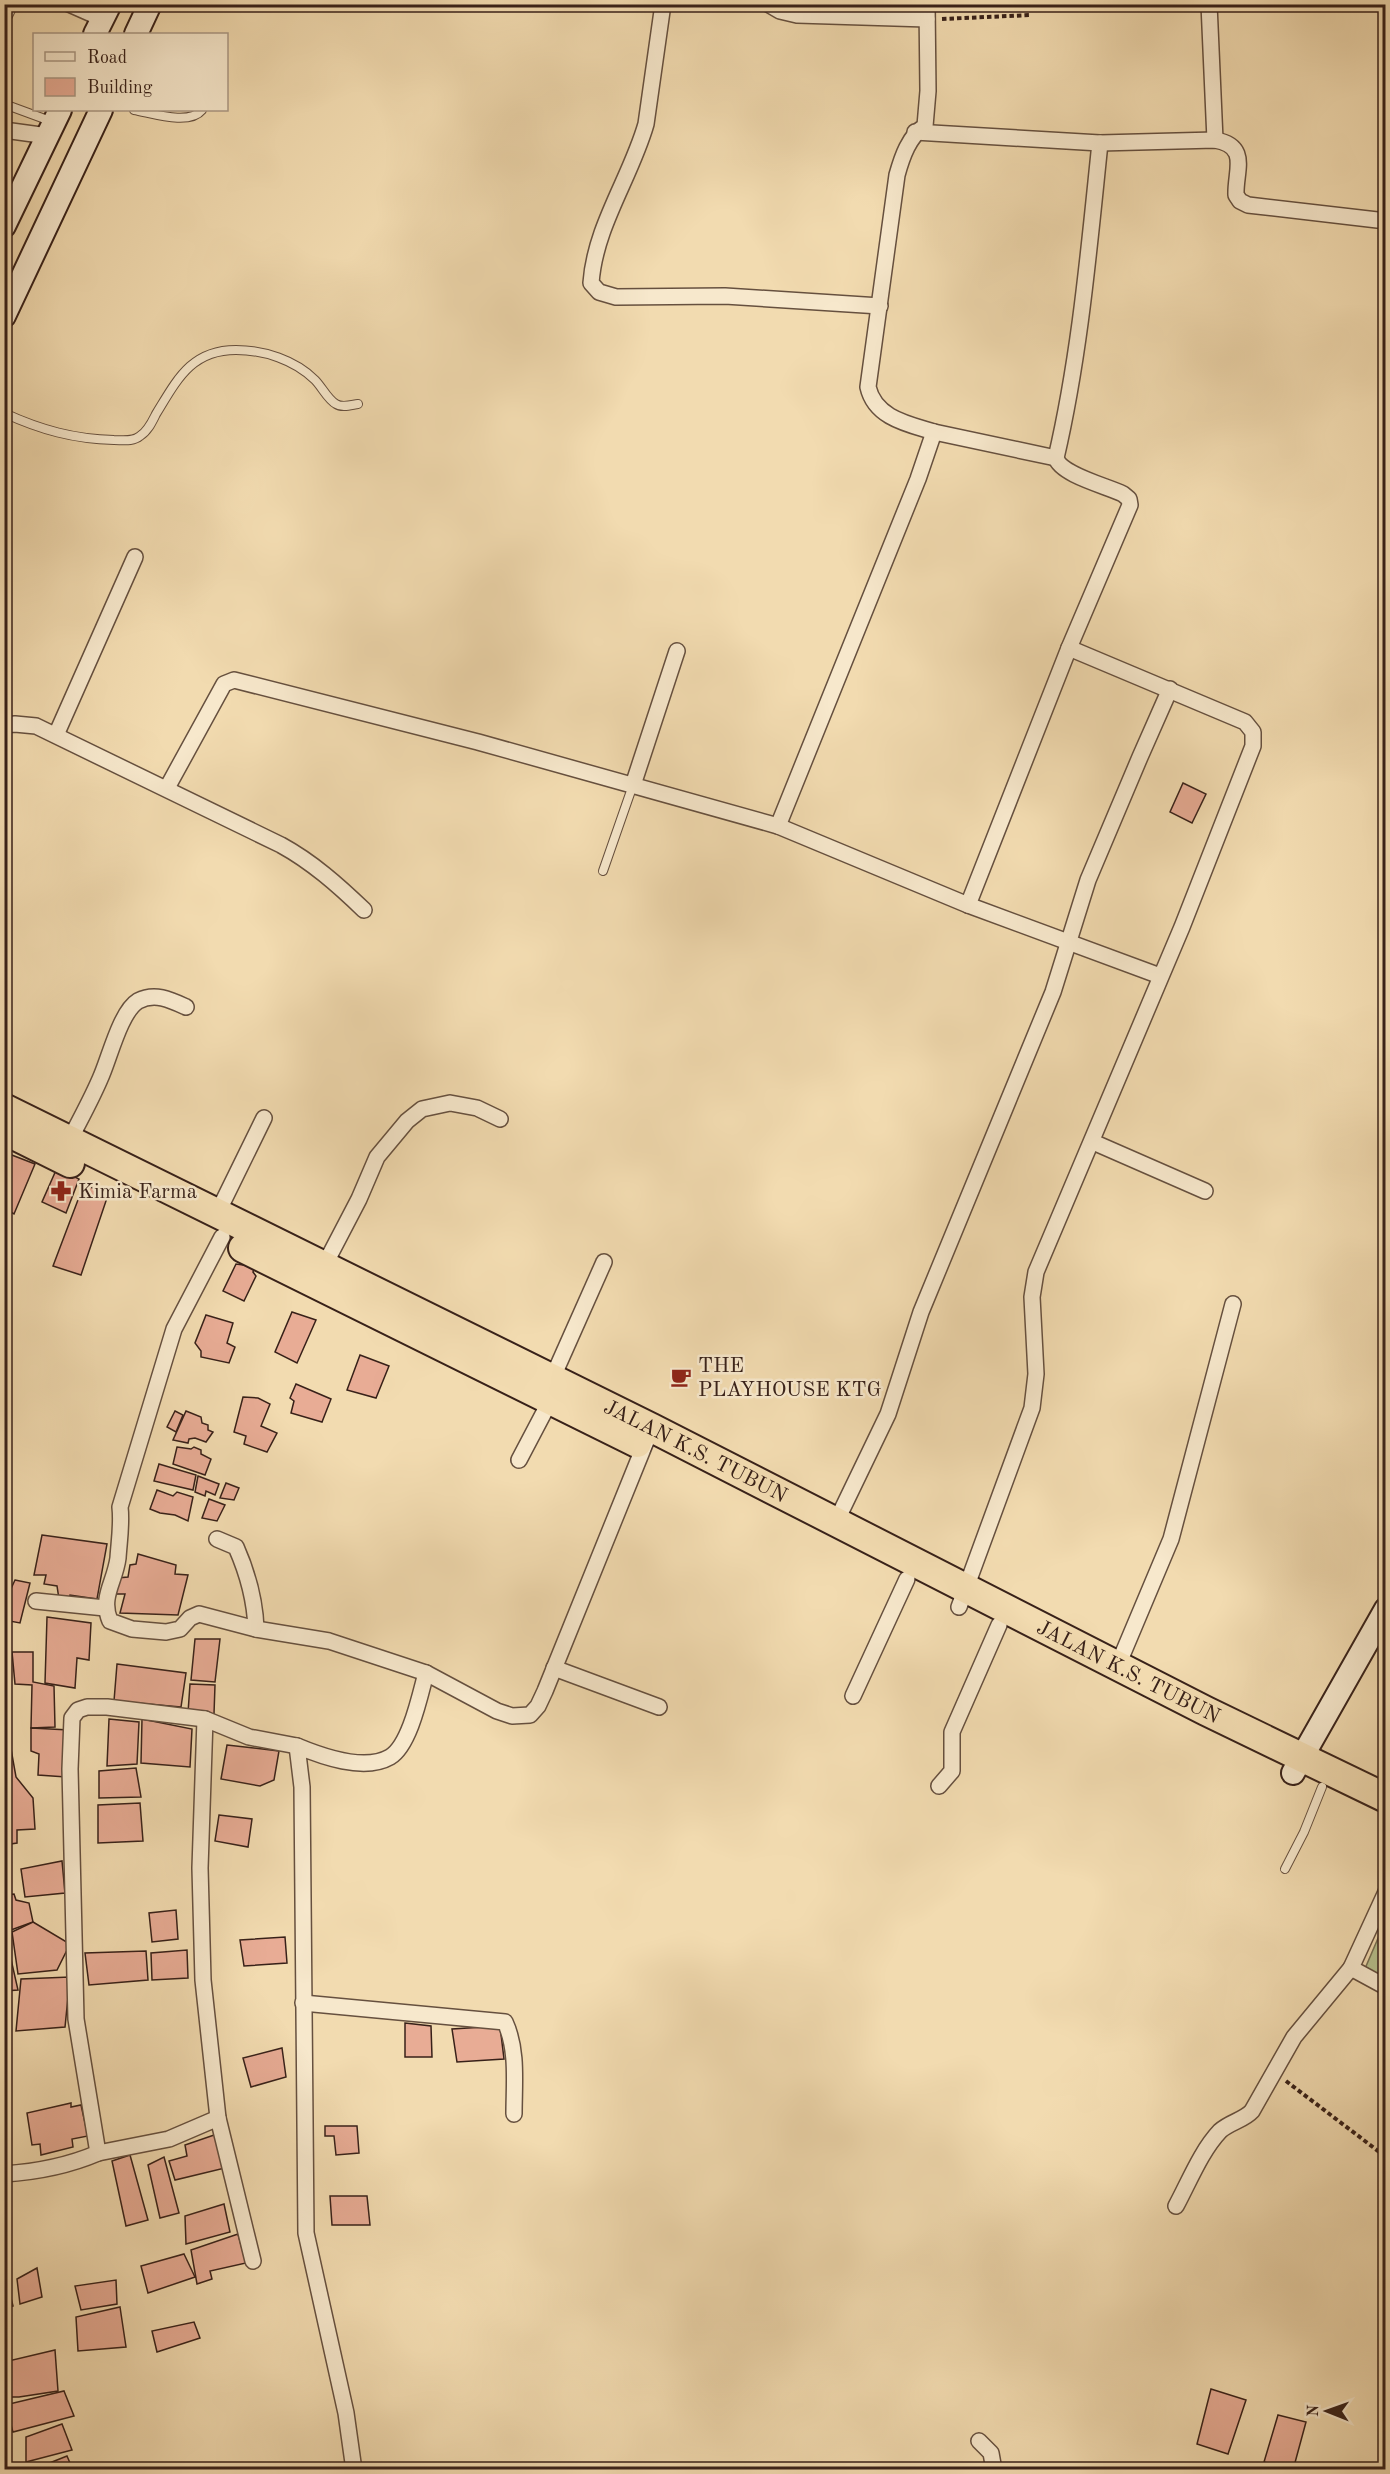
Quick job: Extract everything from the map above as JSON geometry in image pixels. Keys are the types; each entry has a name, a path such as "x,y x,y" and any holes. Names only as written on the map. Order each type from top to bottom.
{"highway":[{"name":"JALAN K.S. TUBUN","path":"4,1108 69,1141 219,1225"},
{"name":"JALAN K.S. TUBUN","path":"4,1130 219,1225 648,1437 836,1522 1001,1620 1118,1665 1298,1765 1322,1787 1386,1820"},
{"name":"JALAN K.S. TUBUN","path":"648,1437 907,1579 962,1598"},
{"name":"JALAN K.S. TUBUN","path":"1037,1635 1200,1729 1386,1798"}],"street":[{"path":"69,4 103,19"},
{"path":"136,33 150,4"},
{"path":"663,4 646,124 614,201 592,266 591,283 599,292 616,297 724,296 880,306"},
{"path":"768,4 780,11 797,15 927,12 926,120 925,126 915,132 901,160 897,175 870,374 870,397 876,407 905,424 1056,458"},
{"path":"1209,4 1215,140"},
{"path":"4,316 101,111"},
{"path":"4,130 54,123"},
{"path":"4,226 54,123"},
{"path":"915,132 1100,143 1225,141 1234,147 1239,156 1236,195 1240,201 1248,205 1386,220"},
{"path":"968,905 1069,648 1130,505 1130,499 1123,494 1067,471 1058,465 1056,458 1070,391 1085,285 1100,143"},
{"path":"778,825 918,479 934,432"},
{"path":"56,735 135,557"},
{"path":"962,1598 1032,1408 1036,1374 1032,1297 1036,1272 1093,1142 1223,825 1254,740 1250,726 1245,722 1069,648"},
{"path":"633,785 677,651"},
{"path":"167,788 224,684 234,680 478,742 778,825 968,905 1160,976"},
{"path":"836,1522 888,1414 921,1312 1044,1015 1067,942 1111,823 1170,689"},
{"path":"4,725 36,726 167,788 299,855 334,881 364,910"},
{"path":"69,1141 101,1078 118,1034 133,1005 147,998 161,997 186,1007"},
{"path":"320,1274 359,1199 376,1157 407,1121 422,1110 450,1103 477,1108 500,1119"},
{"path":"264,1118 169,1345 120,1507 118,1559 105,1608 110,1622 146,1631 166,1632 180,1629 190,1618 199,1614 256,1629 329,1641 426,1673 497,1711 521,1717 530,1714 538,1706 648,1437"},
{"path":"1093,1142 1205,1191"},
{"path":"519,1460 604,1262"},
{"path":"1118,1665 1171,1539 1233,1304"},
{"path":"217,1539 236,1547 246,1570 255,1602 256,1629"},
{"path":"853,1696 907,1579"},
{"path":"36,1601 105,1608"},
{"path":"1298,1765 1386,1609"},
{"path":"939,1786 952,1770 952,1732 1001,1620"},
{"path":"554,1668 659,1707"},
{"path":"98,2153 76,2019 70,1769 72,1718 78,1710 87,1707 106,1707 205,1719 249,1737 297,1746 329,1759 377,1761 391,1756 400,1746 412,1721 426,1673"},
{"path":"205,1719 200,1868 202,1980 218,2118 253,2261"},
{"path":"297,1746 302,1787 306,2233 346,2413 354,2469"},
{"path":"1176,2206 1199,2162 1218,2133 1229,2124 1248,2116 1294,2037 1351,1968 1386,1892"},
{"path":"1351,1968 1386,1987"},
{"path":"303,2003 505,2022 511,2035 514,2052 514,2114"},
{"path":"4,2174 75,2163 98,2153 169,2139 218,2118"},
{"path":"979,2441 991,2453 994,2469"}],"lane":[{"path":"4,24 14,4"},
{"path":"4,104 54,123"},
{"path":"141,111 183,117 194,116 201,111"},
{"path":"4,413 50,432 74,438 134,440 146,431 169,392 192,362 205,356 236,350 263,352 290,363 313,378 334,403 340,406 358,404"},
{"path":"603,871 633,785"},
{"path":"1285,1869 1304,1832 1322,1787"}],"path":[{"path":"927,12 1031,15"},
{"path":"1273,2071 1386,2157"}],"green space":[{"path":"1385,1922 1385,1981 1364,1971"}],"building":[{"path":"1183,783 1206,794 1192,823 1170,812"},
{"path":"4,1152 35,1164 14,1214 4,1208"},
{"name":"Kimia Farma","path":"57,1168 79,1179 66,1213 42,1202"},
{"path":"84,1184 108,1195 81,1275 53,1266"},
{"path":"246,1261 255,1265 253,1272 256,1276 244,1301 223,1291 236,1264 243,1265"},
{"path":"292,1312 316,1320 297,1363 275,1352"},
{"path":"206,1315 233,1323 227,1343 235,1347 229,1363 201,1357 201,1351 195,1343"},
{"path":"360,1355 389,1366 376,1398 347,1390"},
{"path":"296,1384 331,1399 322,1422 291,1413 294,1401 290,1398"},
{"path":"243,1397 258,1398 270,1404 261,1426 277,1433 267,1452 244,1444 246,1436 234,1432"},
{"path":"175,1411 183,1415 176,1432 167,1427"},
{"path":"186,1411 201,1417 202,1423 208,1425 208,1430 213,1432 206,1442 195,1438 189,1439 188,1443 173,1440"},
{"path":"177,1447 191,1449 194,1447 211,1459 205,1475 173,1464"},
{"path":"159,1464 196,1475 193,1490 154,1481"},
{"path":"198,1476 219,1484 215,1495 206,1491 205,1496 195,1492"},
{"path":"226,1483 239,1488 234,1500 220,1498"},
{"path":"157,1490 173,1496 177,1492 193,1497 188,1521 175,1515 150,1509"},
{"path":"209,1499 225,1505 217,1521 202,1518"},
{"path":"42,1535 107,1544 97,1599 70,1595 69,1599 59,1599 57,1586 44,1584 46,1575 34,1575"},
{"path":"138,1554 176,1565 175,1574 188,1575 178,1615 120,1613 125,1594 115,1594 117,1578 128,1577 130,1565 136,1564"},
{"path":"15,1580 30,1583 20,1623 4,1620 4,1595 8,1595"},
{"path":"47,1617 91,1623 89,1660 77,1658 75,1688 45,1683"},
{"path":"195,1639 220,1639 215,1682 191,1680"},
{"path":"12,1652 33,1652 33,1682 54,1686 55,1727 31,1728 32,1685 15,1684"},
{"path":"117,1664 186,1673 181,1707 114,1701"},
{"path":"190,1684 215,1685 214,1714 188,1713"},
{"path":"109,1719 139,1722 137,1764 107,1766"},
{"path":"142,1719 192,1729 190,1767 141,1763"},
{"path":"31,1728 69,1730 66,1777 38,1775 39,1754 31,1751"},
{"path":"4,1739 11,1749 16,1777 33,1798 35,1829 17,1830 17,1843 4,1845"},
{"path":"227,1745 279,1751 274,1780 260,1786 221,1779"},
{"path":"136,1768 141,1797 99,1798 99,1771"},
{"path":"140,1803 143,1841 98,1843 98,1805"},
{"path":"219,1815 252,1819 248,1847 215,1841"},
{"path":"62,1861 65,1893 25,1897 21,1869"},
{"path":"14,1894 16,1900 29,1903 33,1922 11,1930 4,1895"},
{"path":"176,1910 178,1939 152,1942 149,1913"},
{"path":"33,1922 70,1944 57,1970 18,1974 12,1932"},
{"path":"285,1937 287,1963 244,1966 240,1940"},
{"path":"4,1946 8,1946 18,1990 4,1991"},
{"path":"187,1950 188,1978 152,1980 151,1953"},
{"path":"146,1951 148,1980 89,1985 85,1953"},
{"path":"70,1977 65,2027 16,2031 21,1979"},
{"path":"405,2023 431,2026 432,2057 405,2057"},
{"path":"500,2026 504,2059 457,2062 452,2029"},
{"path":"282,2048 286,2077 251,2087 243,2058"},
{"path":"71,2103 71,2107 81,2105 88,2136 72,2139 73,2147 41,2155 40,2144 32,2145 27,2113"},
{"path":"325,2126 357,2126 359,2153 336,2155 334,2136 325,2136"},
{"path":"217,2134 225,2168 175,2180 169,2161 187,2156 185,2145"},
{"path":"130,2155 148,2220 126,2226 112,2161"},
{"path":"164,2157 179,2213 160,2218 148,2165"},
{"path":"330,2196 367,2196 370,2225 332,2225"},
{"path":"224,2204 230,2232 186,2244 185,2216"},
{"path":"238,2234 246,2263 210,2271 212,2279 197,2284 191,2250"},
{"path":"184,2254 195,2277 148,2293 141,2266"},
{"path":"37,2268 42,2297 20,2304 17,2279"},
{"path":"116,2280 117,2304 81,2310 75,2286"},
{"path":"7,2282 13,2306 4,2309 4,2283"},
{"path":"120,2307 126,2347 78,2351 76,2317"},
{"path":"194,2322 200,2338 157,2352 152,2331"},
{"path":"4,2333 11,2357 4,2358"},
{"path":"55,2350 58,2391 4,2397 4,2362"},
{"path":"1211,2389 1246,2400 1228,2454 1197,2444"},
{"path":"64,2391 74,2416 13,2432 5,2405"},
{"path":"1278,2415 1306,2422 1293,2470 1264,2462"},
{"path":"62,2424 72,2450 26,2462 26,2437"},
{"path":"67,2456 73,2470 50,2470 47,2464"},
{"path":"41,2465 42,2470 21,2470 20,2466"}],"place":[{"name":"Kimia Farma","path":"61,1191"},
{"name":"THE PLAYHOUSE KTG","path":"681,1377"}]}
